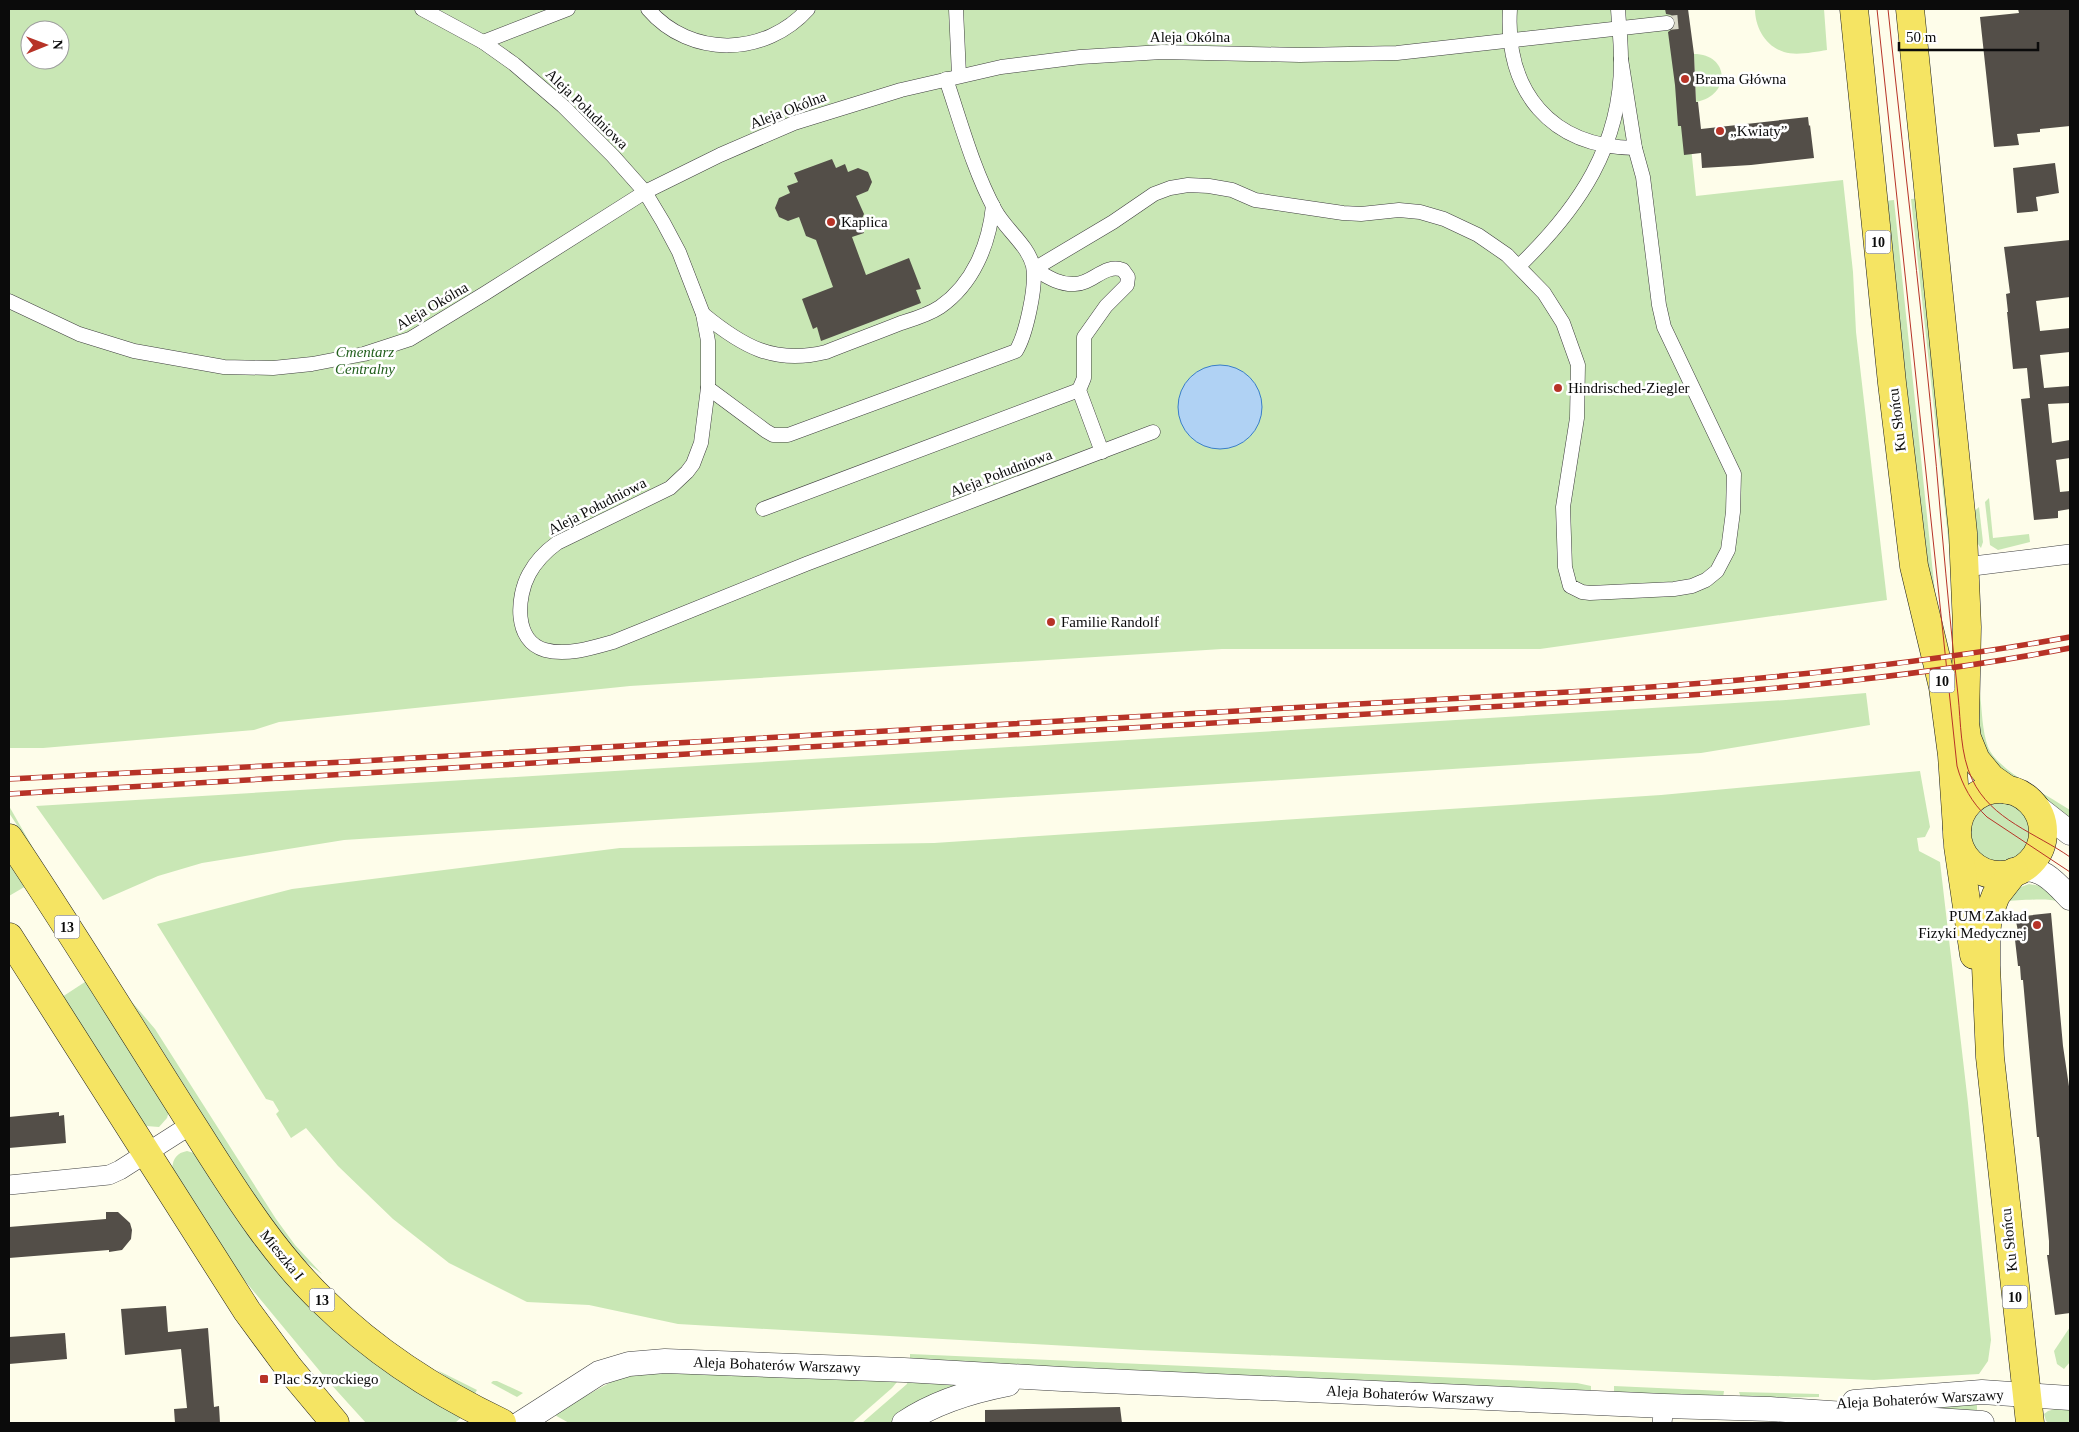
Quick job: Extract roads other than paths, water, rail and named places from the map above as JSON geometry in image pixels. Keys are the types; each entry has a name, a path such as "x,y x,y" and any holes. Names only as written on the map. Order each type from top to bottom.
{"main road":[{"name":"Ku Słońcu","path":"1854,9 1892,383 1913,556 1919,594 1944,687 1952,755 1957,835 1990,1057 2030,1423"},
{"name":"10","path":"1910,9 1961,506 1966,628 1965,723 1971,751 1982,769 1999,785 2033,804 2042,823 2042,838 2034,857 2027,865 2016,871"},
{"path":"2008,790 1990,790 1974,797 1962,811 1957,835 1966,858 1980,870 1997,875 2016,871"},
{"name":"Mieszka I","path":"9,838 238,1196 273,1246 325,1304 368,1341 413,1374 454,1399 502,1423"},
{"name":"Ku Słońcu","path":"1990,1057 1986,925 1996,895 2016,871"},
{"path":"9,937 145,1154 247,1311 288,1368 335,1423"}],"street":[{"name":"Aleja Południowa","path":"422,9 483,42 514,64 564,106 645,192 679,252 703,314 708,341 708,388 701,443 693,464 670,488 558,543 542,555 530,571 522,590 520,614 525,634 536,646 544,650 564,651 586,649 613,642 806,564 1153,432"},
{"path":"483,42 568,9"},
{"path":"648,9 665,24 687,37 713,45 730,46 748,44 773,36 795,22 808,9"},
{"path":"708,388 766,431 781,436 1016,351 1024,333 1033,288 1034,269 1027,253 1002,222 978,174 952,77 956,9"},
{"path":"1510,9 1512,57 1521,85 1538,108 1557,126 1570,133 1607,146 1635,148"},
{"path":"1034,269 1113,222 1154,194 1170,188 1209,186 1232,190 1255,200 1343,213 1361,214 1399,210 1427,214 1444,219 1478,235 1519,266 1554,306 1563,323 1578,365 1577,418 1563,507 1565,567 1570,586 1576,590 1590,592 1674,589 1692,586 1706,580 1721,566 1728,550 1733,512 1734,474 1664,327 1659,305 1643,177 1635,148 1621,59 1618,9"},
{"name":"Aleja Okólna","path":"9,301 79,334 114,346 218,366 273,368 342,358 392,346 423,331 645,192 729,151 794,123 873,97 952,77 1038,61 1118,53 1363,54 1406,52 1619,30 1667,23"},
{"path":"1519,266 1568,213 1593,174 1607,146 1619,90 1621,59"},
{"path":"703,314 737,339 763,352 775,355 788,357 814,355 843,346 931,312 957,292 972,272 986,242 991,225 993,206"},
{"path":"1034,269 1054,280 1069,284 1081,284 1102,272 1115,268 1124,270 1128,277 1128,286 1106,306 1084,337 1084,378 1079,390 1102,452"},
{"path":"763,509 1079,390"},
{"path":"1964,567 2070,554"},
{"path":"2033,804 2070,833"},
{"path":"2016,871 2030,869 2042,873 2056,883 2070,898"},
{"path":"9,1185 103,1176 120,1170 192,1124"},
{"name":"Aleja Bohaterów Warszawy","path":"521,1423 600,1373 618,1366 649,1362 904,1370 1663,1415 1770,1409 1982,1392 2070,1398"},
{"name":"Aleja Bohaterów Warszawy","path":"904,1423 939,1404 965,1395 1009,1384 1050,1379"},
{"name":"Aleja Bohaterów Warszawy","path":"1770,1409 1982,1423"}],"water":[{"path":"1220,365 1243,372 1255,384 1262,407 1255,430 1243,442 1220,449 1197,442 1185,430 1178,407 1185,384 1197,372"}],"tunnel":[{"path":"1667,23 1678,22"}],"tram line":[{"path":"1877,9 1957,766 1968,793 1987,817 2070,872"},
{"path":"1888,9 1924,336 1965,759 1972,779 1980,793 1991,805 2015,824 2070,857"}],"railway":[{"path":"9,779 344,762 1621,689 1903,663 2070,637"},
{"path":"9,794 1690,695 1881,677 2023,657 2070,648"}],"place":[{"name":"Brama Główna","path":"1685,79"},
{"name":"„Kwiaty”","path":"1720,131"},
{"name":"Kaplica","path":"831,222"},
{"name":"Hindrisched-Ziegler","path":"1558,388"},
{"name":"Familie Randolf","path":"1051,622"},
{"name":"PUM Zakład Fizyki Medycznej","path":"2037,925"},
{"name":"Plac Szyrockiego","path":"264,1379"}],"park label":[{"name":"Cmentarz Centralny","path":"365,360"}]}
